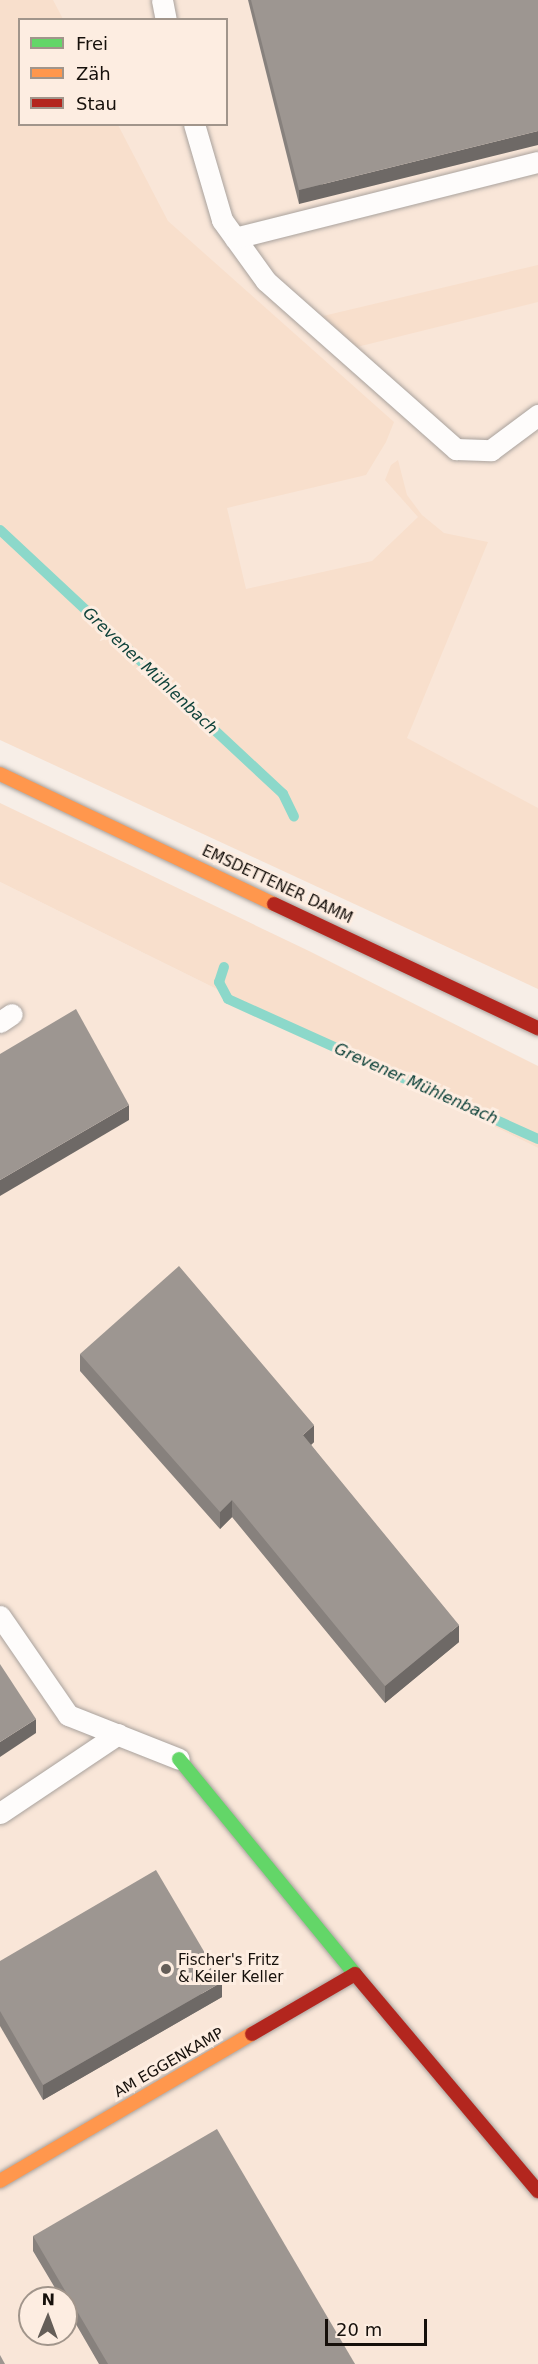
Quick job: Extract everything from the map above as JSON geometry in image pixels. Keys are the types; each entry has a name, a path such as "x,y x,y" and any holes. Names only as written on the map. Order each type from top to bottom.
{"street":[{"name":"EMSDETTENER DAMM","path":"0,774 538,1029"},
{"path":"180,1759 355,1974 463,2099 538,2191"},
{"name":"AM EGGENKAMP","path":"0,2181 355,1974"}],"lane":[{"path":"162,0 166,18"},
{"path":"195,126 222,220 267,281 456,449 491,450 538,415"},
{"path":"235,238 538,162"},
{"path":"0,1616 68,1715 180,1759"},
{"path":"0,1813 118,1734"}],"shaded area":[{"path":"0,0 538,0 538,923 0,669"},
{"path":"0,0 53,0 62,18 18,18 18,126 119,126 168,221 394,422 386,442 366,475 227,508 246,589 372,561 418,517 385,480 391,465 398,460 407,495 422,515 444,533 488,542 407,738 538,808 538,989 0,740"},
{"path":"538,265 538,302 357,347 323,316"},
{"path":"0,803 309,951 538,1066 538,1148 0,882"},
{"path":"0,882 538,1148 538,2364 0,2364"}],"building":[{"path":"251,0 538,0 538,131 299,190"},
{"path":"76,1009 129,1105 0,1180 0,1054"},
{"path":"179,1266 314,1425 303,1435 459,1625 385,1686 232,1500 220,1512 80,1354"},
{"path":"0,1664 36,1719 0,1742"},
{"path":"156,1870 222,1982 43,2085 0,2011 0,1961"},
{"path":"217,2129 355,2364 108,2364 78,2313 78,2286 62,2286 33,2236"}],"waterway":[{"name":"Grevener Mühlenbach","path":"0,530 283,794 294,817"},
{"name":"Grevener Mühlenbach","path":"224,967 219,982 228,999 538,1139"}],"traffic: fast":[{"path":"179,1759 355,1974"}],"traffic: slow":[{"path":"0,774 274,904"},
{"path":"0,2181 252,2034"}],"traffic: jam":[{"path":"274,904 538,1028"},
{"path":"252,2034 355,1974 538,2191"}],"place":[{"name":"Fischer's Fritz & Keiler Keller","path":"166,1969"}]}
